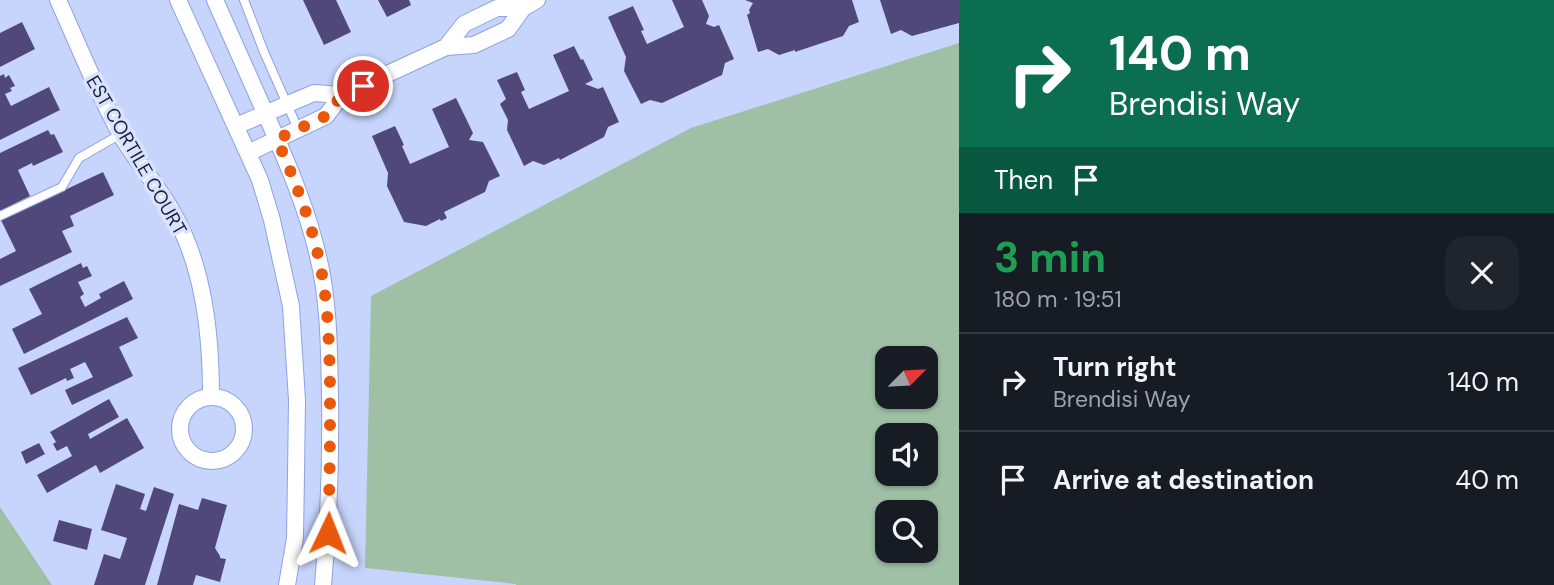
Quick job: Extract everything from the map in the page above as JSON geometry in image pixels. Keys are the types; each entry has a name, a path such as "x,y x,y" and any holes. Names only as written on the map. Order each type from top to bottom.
{"street":[{"name":"EST CORTILE COURT","path":"58,0 99,95 121,134 173,212 186,242 210,335 211,397"},
{"path":"178,0 260,180 291,306 297,400 295,538 287,585"},
{"path":"215,0 306,211 318,256 326,302 331,457 323,585"},
{"path":"248,153 326,116 342,95 446,47 474,45 508,29 530,4"},
{"path":"446,47 464,24 497,8 530,4"},
{"path":"236,127 314,93 342,95"},
{"path":"211,397 231,403 243,421 241,441 229,456 220,460 200,458 191,453 181,436 183,414 199,399 211,397"}],"lane":[{"path":"244,0 298,129"},
{"path":"0,216 62,187 79,158 121,134"}],"green space":[{"path":"959,43 959,585 516,585 365,568 371,296 691,128"},
{"path":"0,507 52,585 0,585"}],"building":[{"path":"303,0 336,0 351,32 324,45"},
{"path":"378,0 409,0 411,5 387,17"},
{"path":"672,0 702,0 709,16 706,24 714,27 719,25 734,59 725,63 722,75 662,103 650,100 641,104 624,71 626,57 608,17 633,6 647,44 684,27"},
{"path":"745,0 852,0 859,22 849,26 843,36 795,52 779,55 768,49 758,52 747,15 753,3"},
{"path":"880,0 959,0 959,23 912,36 901,30 891,34"},
{"path":"22,22 35,49 0,67 0,33"},
{"path":"574,46 593,80 585,84 598,89 603,87 619,122 608,127 604,137 560,160 559,158 544,165 533,161 524,166 507,130 508,120 500,104 506,99 497,80 517,72 525,90 521,92 529,109 569,91 553,55"},
{"path":"4,74 5,78 9,75 15,86 5,94 11,106 49,87 60,110 0,140 0,76"},
{"path":"456,98 473,133 469,140 483,142 500,176 489,181 485,192 444,212 447,218 441,221 440,219 426,226 404,222 387,186 388,173 372,136 395,126 410,164 449,147 432,109"},
{"path":"48,130 51,135 54,134 63,152 18,170 30,196 0,211 0,153"},
{"path":"103,172 114,195 70,216 74,226 62,231 72,252 0,286 0,259 16,251 1,220"},
{"path":"81,263 83,268 87,266 92,276 78,282 84,294 80,297 85,307 101,298 99,294 124,281 133,299 24,354 12,329 42,314 29,289"},
{"path":"127,317 138,338 119,347 133,376 72,405 65,390 93,377 85,362 70,369 74,378 67,381 66,378 31,395 18,368"},
{"path":"109,399 119,417 88,434 90,439 127,418 144,448 100,473 96,465 47,493 37,475 72,456 67,446 57,451 53,444 56,442 50,432"},
{"path":"39,443 45,454 26,464 21,452"},
{"path":"116,484 145,494 140,509 146,511 154,487 174,494 145,585 94,585 104,554 120,559 127,538 101,530"},
{"path":"202,498 227,505 215,548 220,558 226,559 220,582 196,575 193,585 157,585 179,504 198,510"},
{"path":"59,520 92,529 87,550 53,541"}],"route":[{"path":"328,533 331,457 326,302 306,211 277,139 326,116 342,95 363,86"}]}
